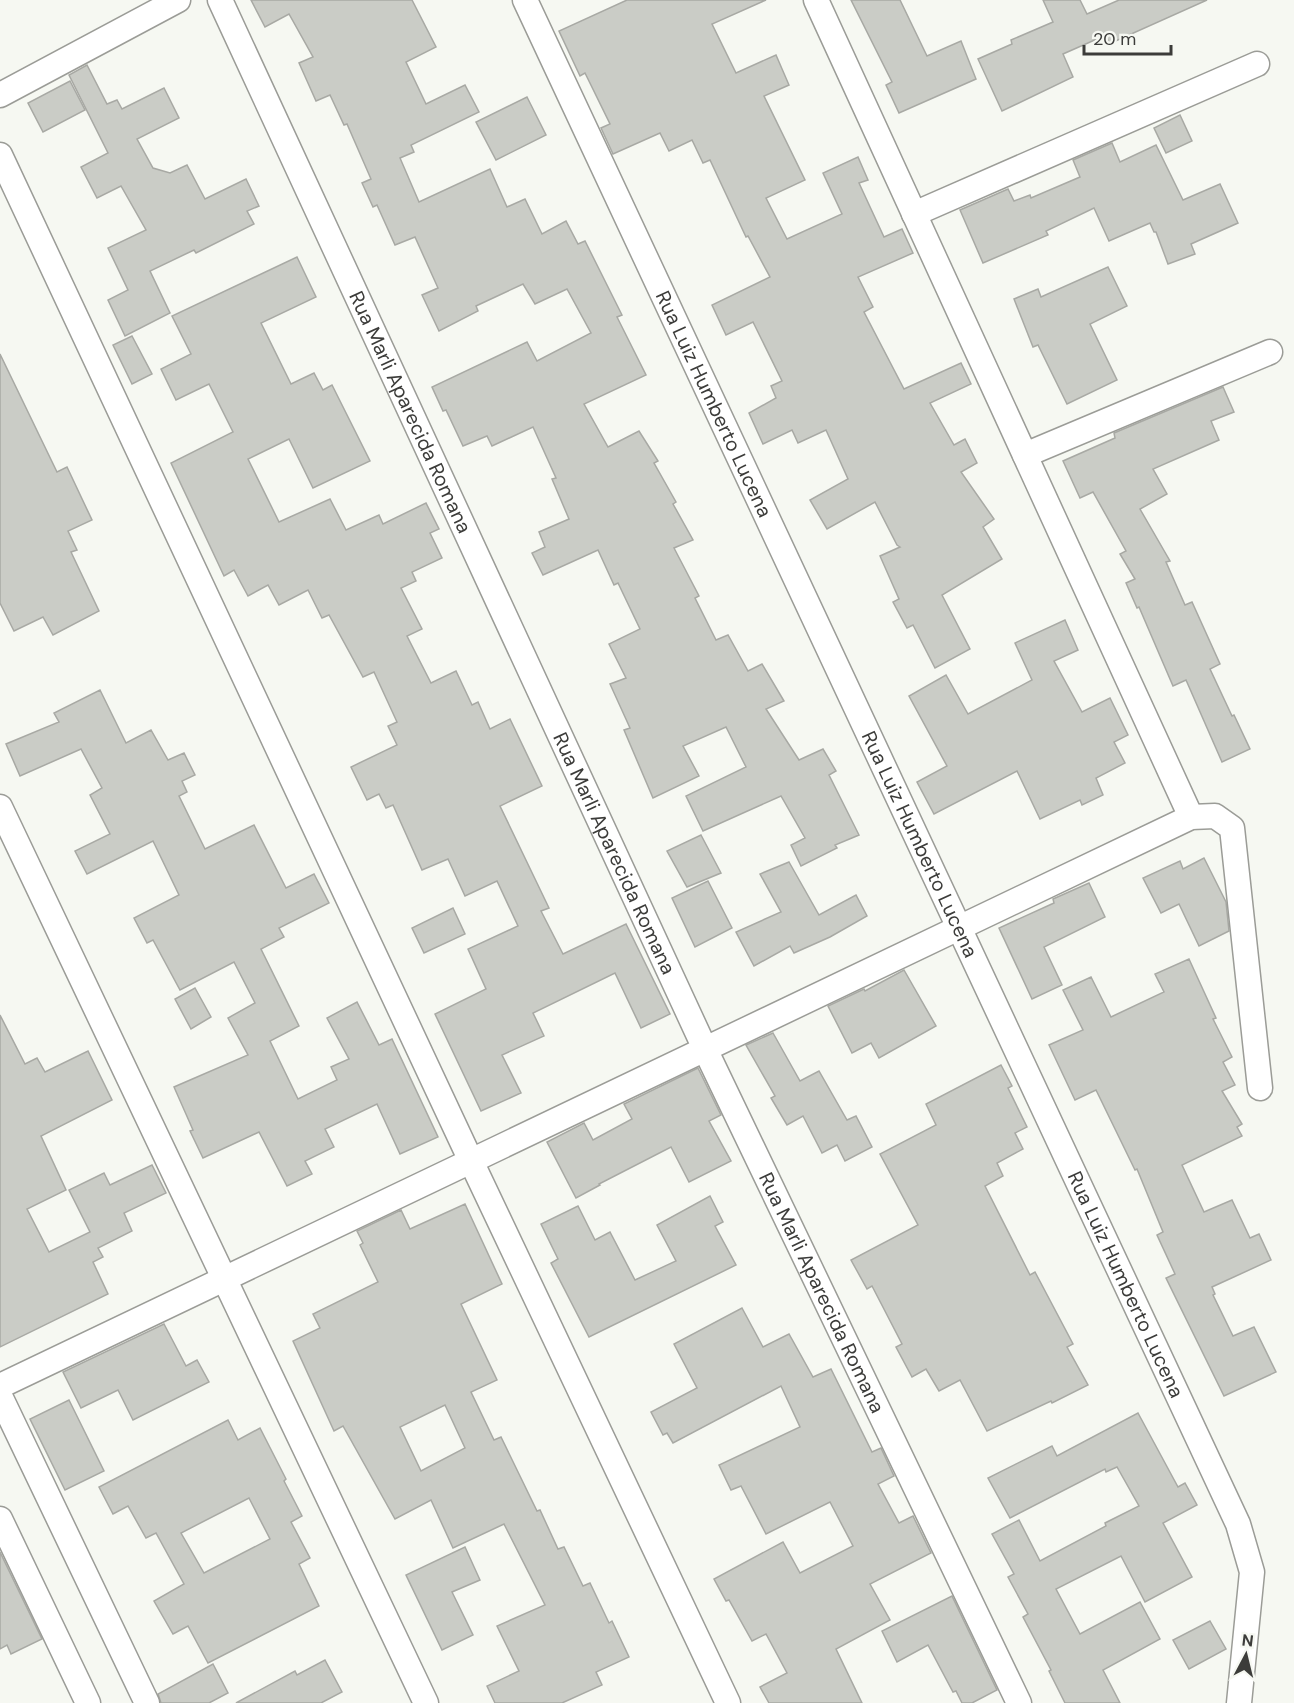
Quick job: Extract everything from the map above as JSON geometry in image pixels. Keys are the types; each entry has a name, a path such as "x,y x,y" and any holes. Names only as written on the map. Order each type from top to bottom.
{"street":[{"path":"0,95 178,0"},
{"name":"Rua Marli Aparecida Romana","path":"220,0 705,1049 1019,1703"},
{"name":"Rua Luiz Humberto Lucena","path":"525,0 1238,1524 1252,1572 1239,1703"},
{"path":"816,0 1191,816"},
{"path":"914,214 1257,64"},
{"path":"0,155 471,1161 728,1703"},
{"path":"1025,455 1270,352"},
{"path":"0,807 426,1703"},
{"path":"0,1386 1191,816 1215,816 1232,828 1260,1088"},
{"path":"0,1396 147,1703"},
{"path":"0,1519 88,1703"}],"building":[{"path":"251,0 412,0 436,47 406,62 426,104 465,85 479,112 411,145 414,152 400,158 419,202 490,169 507,207 525,199 542,234 566,221 578,244 585,241 622,315 617,317 646,375 584,404 608,447 639,431 658,461 654,463 676,502 673,504 693,540 674,548 699,596 695,598 716,640 728,635 748,671 762,664 784,701 766,709 799,760 823,749 836,771 829,775 859,835 835,845 837,848 801,866 791,845 805,838 781,796 703,831 686,796 746,767 726,727 683,746 699,776 653,798 624,730 630,728 610,684 626,678 609,644 640,629 618,583 614,585 598,550 543,575 532,553 545,547 539,532 569,519 552,479 556,478 533,427 492,446 487,436 463,446 432,387 527,342 537,361 591,333 567,289 535,304 523,284 476,306 478,311 439,331 422,295 438,288 415,237 395,245 377,205 373,207 362,183 371,179 347,124 344,125 330,95 316,101 299,63 313,57 289,14 265,27"},
{"path":"627,0 766,0 712,24 736,73 776,55 789,85 764,96 805,180 766,198 787,239 842,214 823,173 858,157 868,180 859,183 884,237 902,229 913,253 858,277 873,307 864,312 904,389 961,363 971,384 930,403 954,445 965,439 977,463 961,472 994,519 983,527 1002,559 942,595 970,649 935,668 913,625 907,628 893,602 899,599 880,556 900,547 875,502 827,529 810,500 848,479 826,430 798,443 792,430 763,444 749,413 776,398 771,386 782,381 753,322 726,335 712,305 770,277 748,236 746,237 710,160 703,163 692,140 669,151 660,133 613,154 601,128 610,124 585,73 580,76 559,31"},
{"path":"851,0 900,0 927,56 961,41 976,79 899,113 886,85 892,82"},
{"path":"1043,0 1080,0 1087,14 1119,0 1207,0 1109,44 1106,35 1063,54 1073,77 1002,111 978,59 1012,44 1011,40 1053,22"},
{"path":"87,65 107,104 117,100 122,109 164,88 179,118 137,139 153,168 170,173 187,165 205,199 246,179 259,206 247,211 254,224 196,253 194,250 150,271 170,313 125,336 108,300 128,290 108,248 146,230 121,186 97,198 81,167 108,153 69,75"},
{"path":"70,81 85,110 43,132 28,103"},
{"path":"527,97 546,135 496,160 476,122"},
{"path":"1180,115 1192,141 1166,153 1154,128"},
{"path":"1112,143 1120,162 1156,145 1183,200 1220,184 1238,223 1191,244 1195,254 1168,264 1156,232 1150,223 1109,241 1094,208 1046,231 1048,235 983,263 960,210 1008,189 1014,201 1030,195 1031,198 1080,177 1073,160"},
{"path":"297,257 316,297 261,323 291,384 314,373 323,390 332,385 370,461 313,488 289,439 248,459 279,522 330,499 346,530 379,515 383,524 426,503 439,529 430,533 442,558 412,572 416,581 401,588 422,629 407,636 431,683 456,671 472,705 478,702 490,729 510,719 542,786 500,806 549,908 541,911 563,954 626,924 670,1014 641,1028 615,973 533,1013 544,1036 502,1055 521,1093 481,1111 435,1014 486,989 468,949 518,926 497,881 465,896 448,859 422,870 393,805 386,808 379,794 367,800 351,767 397,745 388,726 397,722 374,672 363,677 329,615 322,618 308,590 279,605 268,585 248,596 234,570 224,576 171,463 233,432 209,384 176,400 161,369 191,354 172,316"},
{"path":"1108,267 1127,306 1090,324 1117,380 1067,404 1038,345 1033,347 1014,299 1038,289 1041,297"},
{"path":"132,336 152,374 132,384 113,345"},
{"path":"0,354 57,472 67,467 92,520 68,531 77,550 71,552 99,611 53,635 43,617 14,631 0,603"},
{"path":"1223,387 1234,412 1211,421 1219,440 1153,469 1167,494 1140,509 1170,561 1166,562 1185,605 1192,602 1220,664 1210,669 1250,749 1222,762 1186,680 1173,686 1139,607 1137,608 1126,583 1135,579 1120,554 1126,551 1093,492 1080,498 1063,461 1115,438 1114,433"},
{"path":"1065,620 1078,650 1054,661 1082,712 1110,698 1128,735 1114,742 1125,763 1096,778 1103,795 1082,805 1080,800 1040,819 1017,771 934,814 917,782 947,766 909,696 946,675 968,714 1032,680 1015,643"},
{"path":"100,690 126,743 151,730 168,760 184,753 195,775 182,781 187,792 179,796 205,849 254,825 286,888 314,874 329,903 279,928 284,937 261,949 299,1026 270,1041 298,1099 337,1080 331,1067 349,1059 327,1018 357,1002 379,1045 392,1039 438,1137 400,1154 377,1104 325,1129 334,1147 305,1161 312,1174 287,1186 259,1132 203,1158 190,1131 193,1130 174,1087 248,1055 228,1018 255,1003 234,962 180,990 153,940 147,943 134,918 179,895 153,841 87,874 75,851 110,834 90,795 102,788 81,749 20,776 6,744 59,722 54,713"},
{"path":"701,835 721,873 687,887 667,851"},
{"path":"1204,858 1226,902 1229,931 1199,946 1179,904 1161,913 1143,878 1180,861 1183,869"},
{"path":"789,862 819,915 856,895 867,916 830,937 794,953 790,946 754,966 736,932 781,912 760,874"},
{"path":"708,881 732,928 695,947 672,898"},
{"path":"1089,883 1105,917 1044,947 1062,985 1032,999 999,928 1054,903 1053,899"},
{"path":"453,908 465,934 424,953 412,928"},
{"path":"1189,959 1216,1018 1213,1019 1232,1057 1223,1062 1235,1085 1222,1091 1242,1124 1237,1127 1242,1136 1182,1165 1204,1212 1232,1200 1250,1238 1259,1234 1271,1260 1212,1287 1215,1294 1213,1295 1233,1336 1254,1327 1276,1372 1224,1396 1166,1278 1175,1274 1157,1235 1163,1232 1137,1169 1135,1170 1096,1090 1075,1100 1049,1045 1083,1030 1063,990 1091,977 1111,1017 1164,992 1155,974"},
{"path":"904,970 936,1026 879,1058 871,1043 852,1053 828,1006 864,989 865,991"},
{"path":"195,988 211,1017 191,1029 175,999"},
{"path":"0,1015 25,1064 37,1058 45,1072 88,1051 112,1100 41,1136 66,1190 27,1209 49,1252 90,1232 69,1190 104,1173 110,1185 152,1165 166,1193 124,1213 132,1231 98,1248 103,1257 93,1262 108,1294 0,1347"},
{"path":"773,1033 800,1081 819,1071 847,1120 856,1116 872,1147 845,1161 837,1145 822,1153 803,1116 787,1125 771,1098 775,1096 746,1045"},
{"path":"1001,1065 1012,1086 1008,1088 1027,1127 1015,1133 1023,1149 997,1163 1003,1176 985,1186 1030,1275 1035,1272 1073,1344 1067,1347 1088,1385 987,1431 960,1380 939,1391 926,1369 912,1377 896,1347 902,1344 872,1286 867,1289 851,1260 918,1225 880,1154 936,1125 926,1104"},
{"path":"698,1068 721,1115 709,1121 731,1161 689,1182 671,1147 576,1198 547,1142 584,1123 593,1140 632,1119 624,1104"},
{"path":"710,1196 723,1222 715,1226 736,1265 589,1337 551,1263 558,1259 541,1224 578,1206 595,1240 610,1232 635,1280 676,1261 657,1225"},
{"path":"465,1204 502,1284 461,1304 497,1380 471,1392 494,1440 501,1437 558,1549 564,1547 583,1586 590,1583 609,1623 612,1621 629,1657 596,1672 602,1685 562,1703 495,1703 487,1686 519,1671 497,1626 545,1605 504,1524 453,1548 431,1500 395,1519 343,1426 334,1431 293,1341 320,1328 313,1314 378,1282 360,1245 363,1243 357,1231 401,1210 410,1229","holes":["445,1405 465,1448 421,1471 400,1427"]},
{"path":"742,1308 763,1347 789,1334 813,1377 831,1369 872,1452 881,1448 894,1476 878,1484 899,1523 913,1516 931,1553 870,1584 890,1620 836,1649 862,1703 769,1703 760,1687 787,1673 766,1634 752,1641 729,1600 726,1601 714,1579 783,1542 800,1573 853,1546 830,1502 766,1534 741,1486 731,1490 719,1465 800,1427 781,1386 673,1443 667,1433 663,1435 651,1412 697,1388 674,1344"},
{"path":"164,1324 186,1366 197,1360 209,1382 133,1420 118,1390 81,1408 63,1372"},
{"path":"69,1400 104,1471 65,1490 30,1419"},
{"path":"1138,1413 1178,1487 1185,1483 1197,1505 1163,1523 1192,1577 1145,1602 1121,1556 1056,1589 1080,1634 1140,1602 1160,1639 1103,1670 1120,1703 1065,1703 1049,1671 1051,1670 1023,1617 1028,1614 1008,1577 1014,1574 992,1534 1019,1520 1040,1561 1139,1506 1117,1467 1106,1472 1105,1469 1010,1518 988,1478 1052,1446 1057,1456"},
{"path":"228,1420 238,1440 260,1428 302,1516 291,1522 310,1558 299,1564 319,1606 208,1663 188,1626 173,1634 154,1601 184,1584 156,1533 146,1538 128,1506 113,1514 99,1487","holes":["249,1498 270,1539 204,1573 181,1533"]},
{"path":"465,1547 480,1580 452,1592 473,1635 442,1650 406,1575"},
{"path":"0,1552 42,1639 11,1654 7,1645 0,1649"},
{"path":"952,1596 997,1690 972,1703 962,1703 956,1691 953,1692 928,1645 897,1662 882,1631"},
{"path":"1210,1621 1226,1649 1189,1669 1173,1640"},
{"path":"325,1660 342,1692 321,1703 236,1703 295,1671 297,1675"},
{"path":"213,1664 228,1693 209,1703 161,1703 158,1694"}]}
